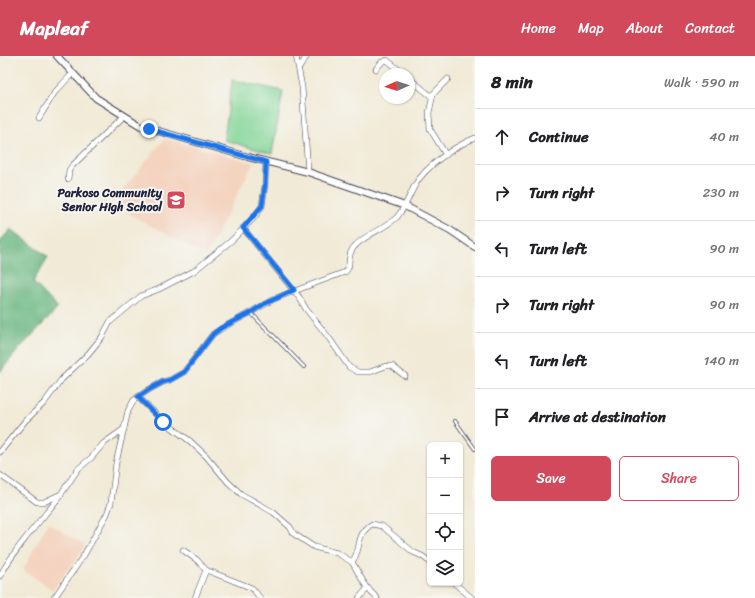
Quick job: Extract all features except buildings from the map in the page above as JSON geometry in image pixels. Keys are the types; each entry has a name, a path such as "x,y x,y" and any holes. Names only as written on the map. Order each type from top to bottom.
{"street":[{"path":"57,56 72,74 96,98 124,116 149,129 266,162 308,172 405,206 450,230 475,247"},
{"path":"296,56 302,87 308,172"},
{"path":"299,68 307,56"},
{"path":"376,69 382,62 387,60 397,68"},
{"path":"39,118 55,92 72,74"},
{"path":"446,155 430,129 429,113 434,92 448,79"},
{"path":"415,83 432,97"},
{"path":"68,179 68,173 72,166 124,116"},
{"path":"54,598 84,555 107,514 111,503 116,463 128,411 134,400 150,389 184,372 213,334 264,304 294,290 345,272 349,267 349,253 362,240 395,218 405,206 415,184 424,173 457,147 475,138"},
{"path":"0,452 25,421 44,403 62,379 88,354 102,337 110,322 141,296 160,289 194,271 231,241 243,228 262,206 266,162"},
{"path":"243,228 294,290 306,309 329,338 349,367 358,372 370,372 386,366 392,366 405,376"},
{"path":"138,397 163,422 190,441 206,456 228,482 241,494 273,512 283,520 294,534 314,547 337,553 352,562 367,589 377,598"},
{"path":"0,576 78,469 91,458 104,442 115,433 124,429"},
{"path":"0,475 37,502 44,502 61,494"},
{"path":"352,562 358,553 360,537 365,529 372,524 382,526 413,552 427,560"},
{"path":"183,550 206,570 252,588 260,598"},
{"path":"195,598 206,570"},
{"path":"458,586 472,598"},
{"path":"358,598 367,589"}],"lane":[{"path":"250,313 304,367"},
{"path":"455,421 475,449"}],"shaded area":[{"name":"Parkoso Community Senior High School","path":"165,138 253,163 206,256 122,210 117,204 118,196"},
{"path":"48,523 85,545 77,560 67,570 53,590 23,570"}],"green space":[{"path":"232,80 283,91 272,154 224,140"},
{"path":"11,229 48,257 33,282 58,308 18,350 0,372 0,241"}],"place":[{"name":"Parkoso Community Senior High School","path":"176,200"}],"route":[{"path":"149,129 266,162 262,206 243,228 294,290 264,304 221,328 213,334 199,351 194,361 184,372 150,389 138,397 163,422"}]}
